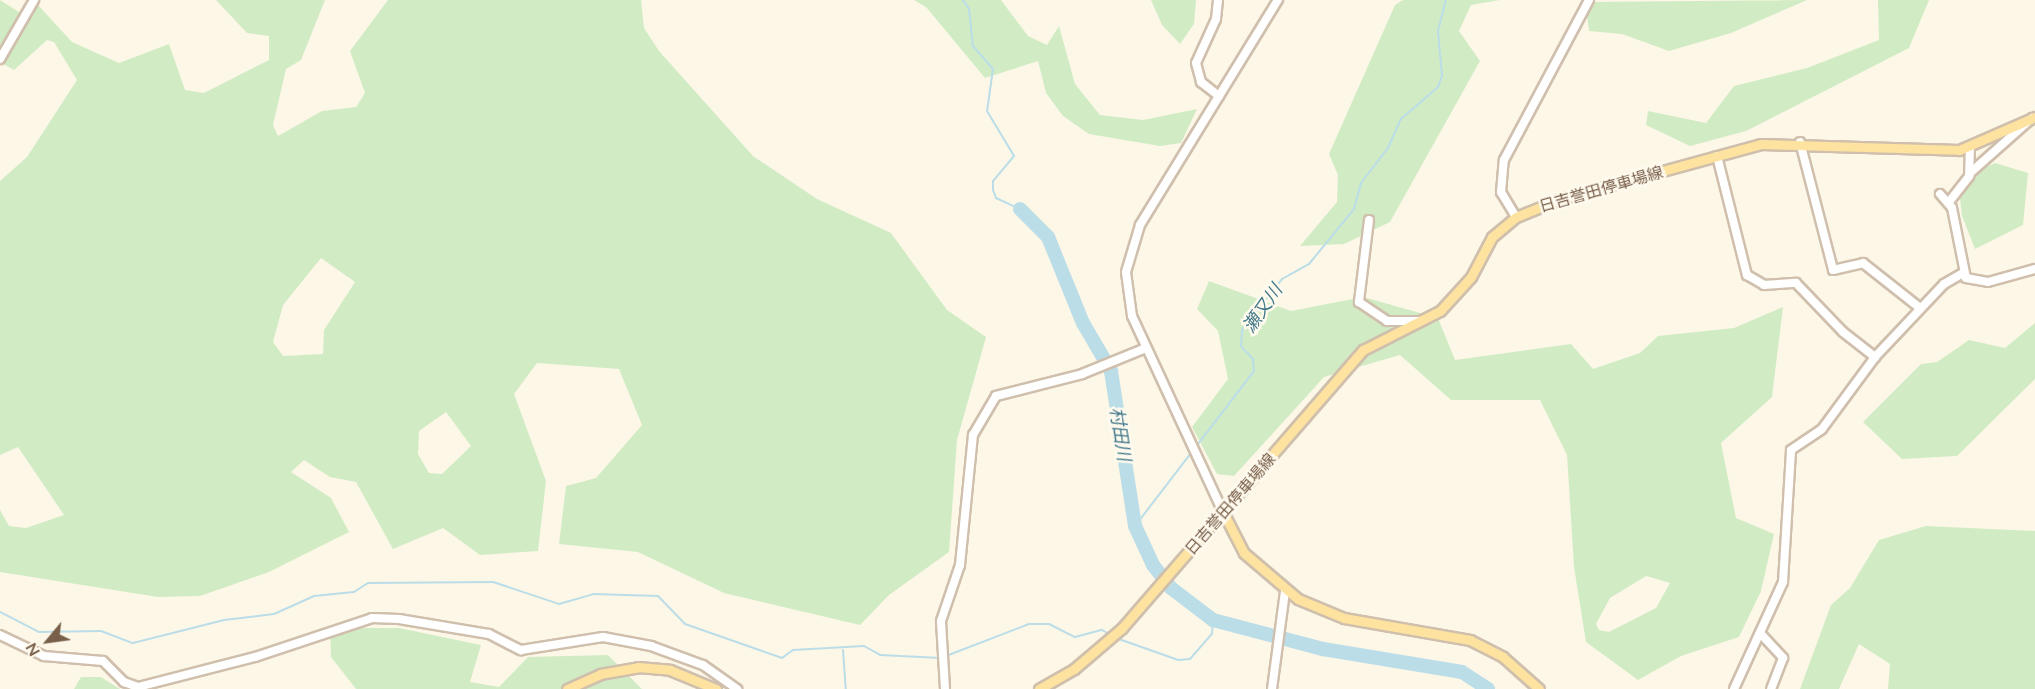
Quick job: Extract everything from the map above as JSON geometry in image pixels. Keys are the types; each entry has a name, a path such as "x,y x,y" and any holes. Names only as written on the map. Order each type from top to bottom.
{"main road":[{"name":"日吉誉田停車場線","path":"1039,689 1100,649 1146,602 1370,343 1425,321 1456,296 1492,237 1516,217 1552,201 1761,144 1800,142 1848,150 1970,147 2034,118"},
{"path":"1223,512 1244,553 1285,591 1344,618 1470,640 1503,657 1539,689"},
{"path":"567,689 600,674 652,667 716,689"}],"street":[{"path":"0,59 34,0"},
{"path":"1218,0 1216,19 1196,63 1202,82 1219,96"},
{"path":"1223,512 1146,348 1125,286 1131,244 1278,0"},
{"path":"1516,217 1502,192 1504,160 1589,0"},
{"path":"1948,202 1970,173 2034,118"},
{"path":"1800,142 1833,270 1863,263 1920,308"},
{"path":"1970,147 1970,173"},
{"path":"1716,156 1747,275 1764,285 1796,283 1842,332 1875,357"},
{"path":"1940,194 1948,202 1964,273 1970,281 1988,282 2035,269"},
{"path":"1370,220 1359,302 1387,321 1425,321"},
{"path":"1734,689 1783,582 1791,514 1791,450 1822,429 1875,357 1920,308 1964,273"},
{"path":"945,689 941,621 960,565 974,435 996,396 1082,374 1146,348"},
{"path":"1272,689 1285,591"},
{"path":"0,635 44,656 103,661 124,682 138,687 255,657 372,618 399,618 489,634 521,650 603,637 651,646 703,665 737,689"},
{"path":"1760,633 1783,658 1771,689"}],"green space":[{"path":"0,0 19,12 38,5 72,42 119,63 169,44 185,90 204,93 269,60 269,36 247,33 216,0 325,0 301,60 286,69 273,125 278,136 322,111 356,107 365,93 350,51 388,0 641,0 644,28 659,51 753,156 817,199 891,233 947,310 986,337 957,440 949,552 889,595 860,625 724,593 638,552 559,544 566,486 596,478 642,425 619,369 537,363 514,394 546,481 538,551 480,555 443,528 393,549 356,482 330,477 304,460 291,472 331,498 349,532 269,572 200,596 158,597 0,572 0,510 9,526 26,528 64,515 18,447 0,455 0,181 27,157 77,80 54,42 47,40 14,70 0,62","holes":["321,258 355,282 324,330 323,354 283,356 273,342 283,305","446,412 471,446 442,474 429,473 418,454 419,431"]},
{"path":"914,0 1001,0 1028,36 1047,45 1059,26 1075,84 1100,115 1143,120 1197,109 1181,143 1160,146 1089,134 1063,116 1046,93 1038,61 985,78 926,7"},
{"path":"1151,0 1196,0 1194,24 1180,44 1162,25"},
{"path":"1403,0 1500,0 1471,5 1459,31 1480,61 1390,222 1344,244 1300,246 1337,202 1338,175 1329,154 1395,5"},
{"path":"1807,0 1731,33 1669,51 1622,34 1589,31 1585,2"},
{"path":"1878,0 1929,0 1909,48 1746,131 1690,146 1646,125 1648,111 1706,123 1734,86 1807,68 1879,40"},
{"path":"1995,163 2028,173 2023,225 1975,249 1962,216 1958,181"},
{"path":"1209,281 1291,311 1363,297 1438,318 1455,360 1571,344 1593,369 1640,353 1658,336 1734,328 1783,307 1772,397 1721,443 1736,518 1774,534 1761,591 1739,637 1681,656 1638,680 1586,642 1574,567 1567,455 1540,400 1451,400 1400,355 1324,377 1234,476 1217,474 1192,427 1228,379 1218,331 1197,309","holes":["1646,576 1670,583 1656,608 1609,632 1599,630 1596,624 1610,598"]},
{"path":"2035,323 2035,379 1957,456 1902,459 1863,422 1921,364 1937,362 1969,340 2005,348"},
{"path":"1926,526 2035,531 2035,689 1888,689 1890,664 1859,644 1839,689 1800,689 1831,605 1850,588 1879,540"},
{"path":"330,628 399,628 481,645 470,682 499,687 528,657 608,655 642,689 356,689 331,657"},
{"path":"81,677 101,677 120,689 74,689"}],"waterway":[{"name":"村田川","path":"963,0 969,9 973,46 993,69 987,111 1014,156 993,181 993,190 996,198 1020,209"},
{"name":"瀬又川","path":"1135,526 1254,371 1253,359 1241,346 1242,330 1282,279 1309,264 1354,209 1361,183 1388,148 1401,119 1438,87 1442,76 1438,31 1446,0"},
{"name":"村田川","path":"1020,209 1048,237 1083,323 1111,371 1135,526 1153,565 1171,588 1213,620 1323,649 1462,672 1488,689"},
{"path":"0,612 39,632 101,631 133,643 224,620 274,614 314,596 354,592 368,583 493,582 559,604 593,594 658,596 685,624 782,658 793,650 864,646 880,655 941,658"},
{"path":"1116,638 1178,660 1190,659 1212,634 1213,620"},
{"path":"946,656 1029,624 1049,624 1075,637 1102,630 1109,634"},
{"path":"843,650 846,689"}]}
